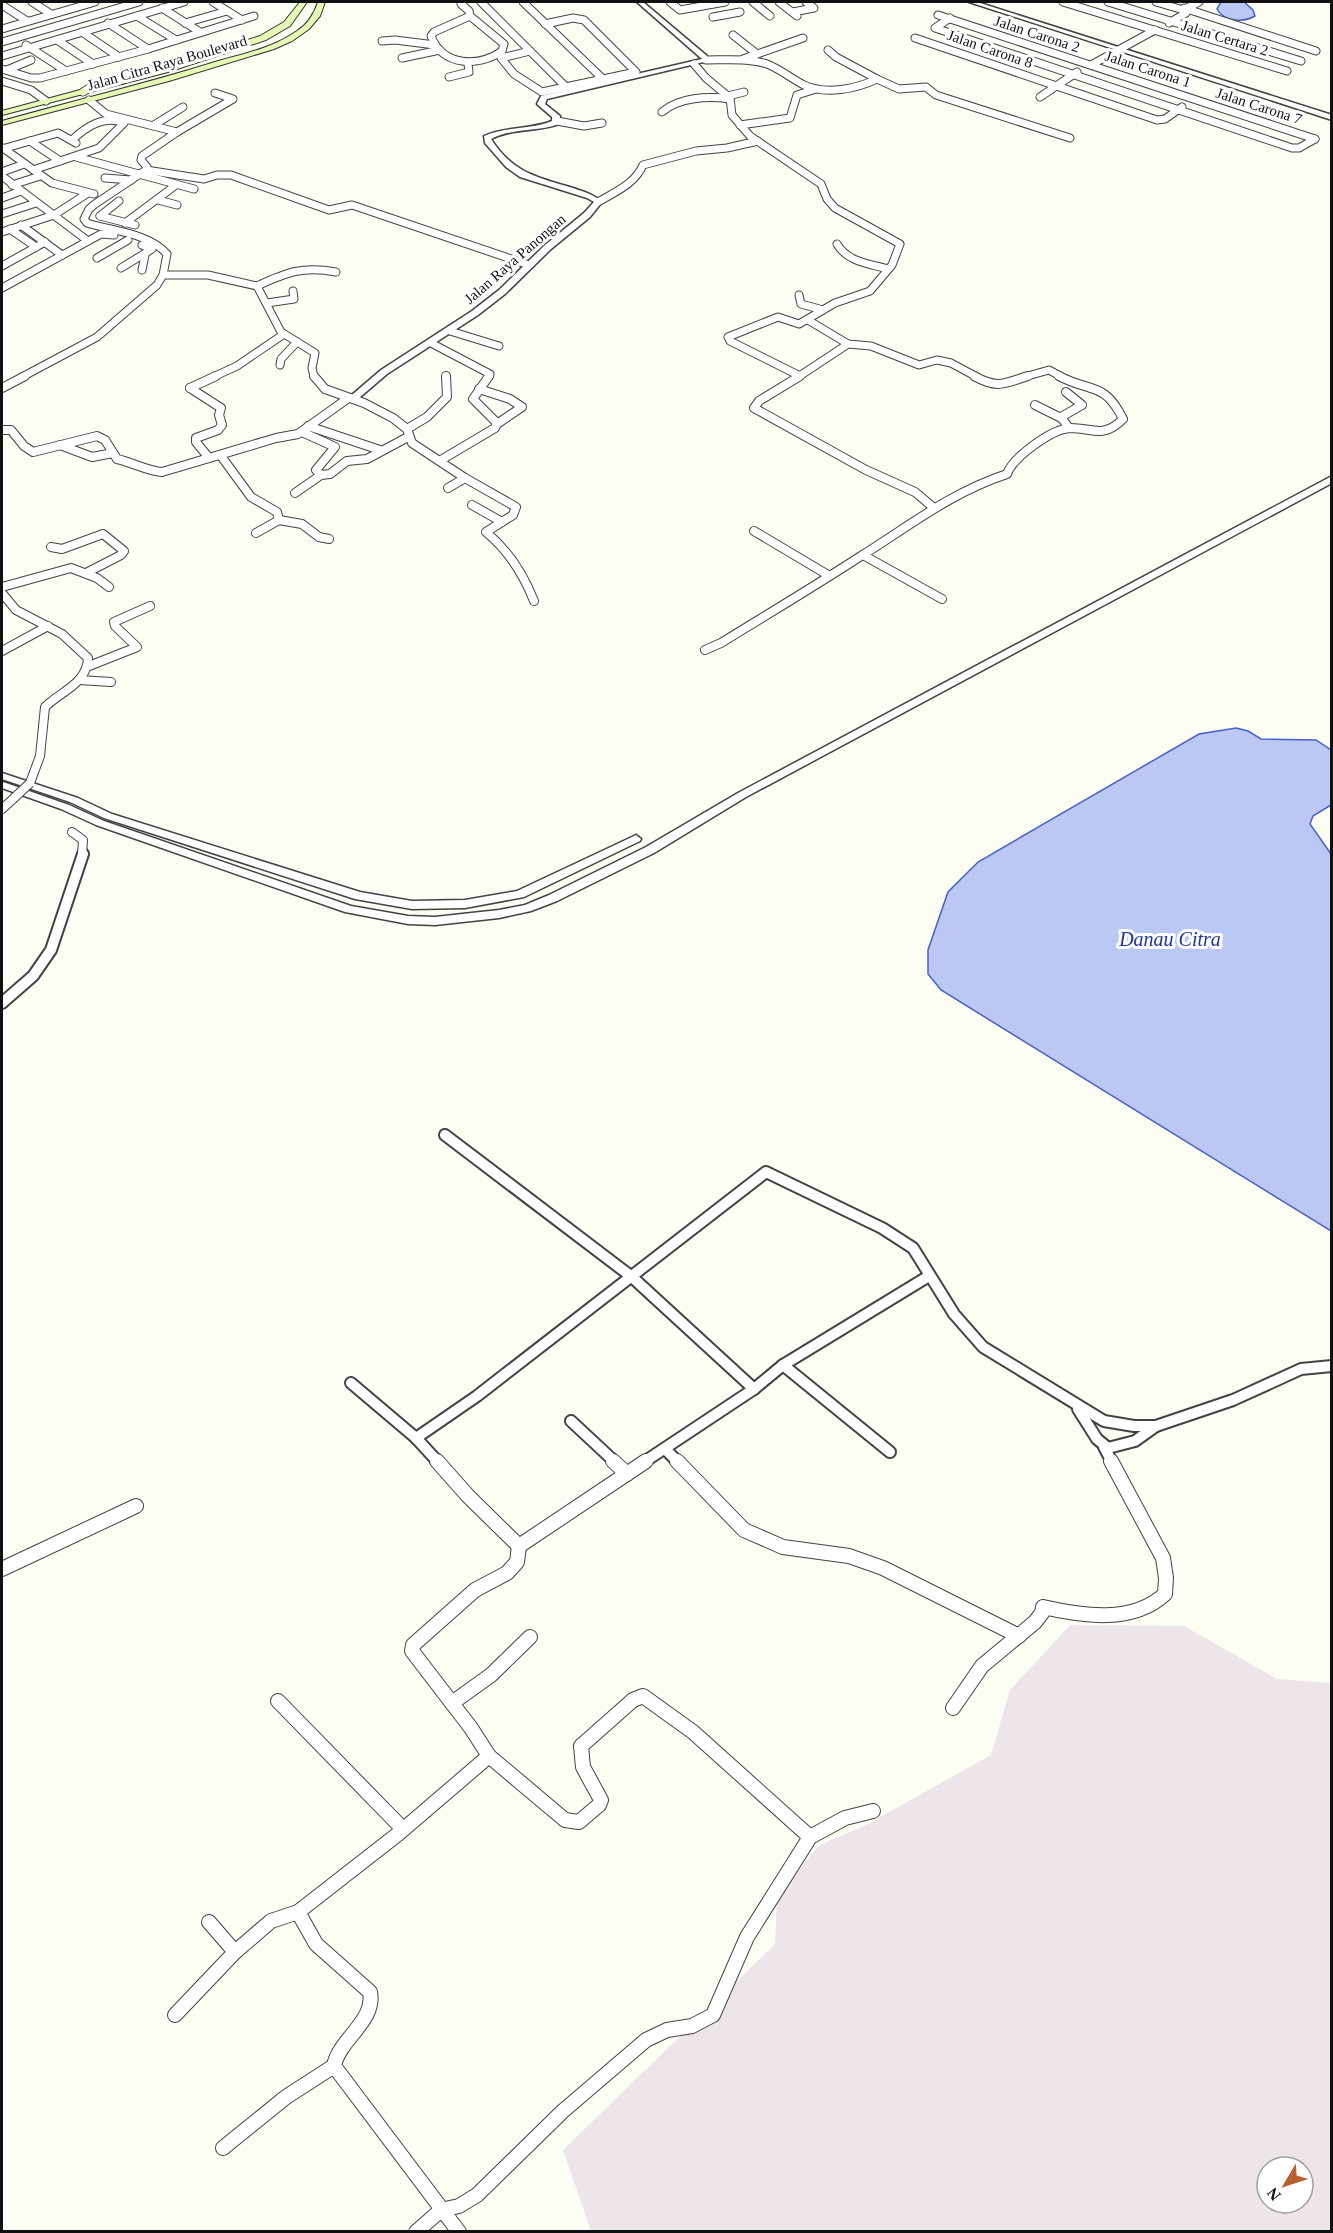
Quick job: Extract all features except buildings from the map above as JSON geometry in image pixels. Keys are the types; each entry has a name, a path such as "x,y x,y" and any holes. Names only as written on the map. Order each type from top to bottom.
{"main road":[{"name":"Jalan Citra Raya Boulevard","path":"2,112 83,92 267,36 286,24 303,2"},
{"name":"Jalan Citra Raya Boulevard","path":"2,123 154,84 276,45 300,33 319,10 321,2"},
{"path":"66,96 73,104"}],"street":[{"path":"2,4 9,2"},
{"path":"32,2 51,14"},
{"path":"2,29 66,10 79,3 95,2 111,10"},
{"path":"2,42 139,2"},
{"path":"2,56 184,2"},
{"path":"213,2 242,20"},
{"path":"481,2 567,88"},
{"path":"523,2 604,80"},
{"path":"640,2 706,60"},
{"path":"670,2 680,10 703,3 726,2 747,17"},
{"path":"753,2 770,16"},
{"path":"779,2 795,14 813,8 806,2"},
{"path":"972,2 1332,110"},
{"path":"991,2 1332,118"},
{"name":"Jalan Certara 2","path":"1062,2 1287,71"},
{"path":"1108,2 1301,61"},
{"path":"1156,2 1316,51"},
{"path":"1032,94 1047,98 1076,76 1094,68 1093,65 1202,2"},
{"path":"2,4 27,21"},
{"path":"461,4 469,11 470,16 504,44 494,64"},
{"path":"162,8 200,33"},
{"path":"66,10 80,19"},
{"path":"185,23 227,10"},
{"path":"713,17 740,12"},
{"path":"96,14 147,49"},
{"name":"Jalan Carona 2","path":"938,15 1093,65"},
{"path":"137,16 176,40"},
{"path":"4,70 31,78 40,78 120,57 254,16"},
{"path":"470,16 432,33 431,37 438,47 458,61 468,64 494,64 542,96 706,60 740,60 770,65 782,75 817,89"},
{"path":"542,96 636,72 579,18 545,24"},
{"path":"950,18 935,28 1178,110 1194,99"},
{"path":"2,29 66,71"},
{"path":"82,32 120,57"},
{"path":"926,42 943,32"},
{"path":"733,35 757,54"},
{"path":"740,60 804,38"},
{"name":"Jalan Carona 8","path":"915,38 1157,120 1165,119 1178,110"},
{"path":"57,40 93,64"},
{"path":"382,41 395,40 438,47"},
{"path":"1252,60 1283,40"},
{"path":"402,58 438,47"},
{"path":"828,50 836,57 899,89 928,88 933,94 1070,138"},
{"path":"530,51 501,58 514,74 542,96"},
{"path":"4,70 31,60"},
{"path":"19,64 40,78"},
{"path":"449,77 469,72 468,64"},
{"path":"694,64 729,98 730,112 740,125 758,141 821,184 827,199 836,208 900,244 894,261 870,291 843,299 808,320 796,324 778,316 728,338 800,376"},
{"name":"Jalan Carona 1","path":"1093,65 1194,99"},
{"path":"740,125 790,118 797,95 817,89 845,89 877,79"},
{"path":"2,81 32,90 45,101"},
{"path":"662,112 668,106 681,102 729,98 744,92"},
{"path":"146,170 147,167 141,160 142,156 233,99 215,93"},
{"path":"542,96 541,104 556,117 557,121 584,126 602,123"},
{"name":"Jalan Carona 7","path":"1178,110 1294,148 1299,148 1315,139 1194,99"},
{"path":"88,100 108,115 154,124 177,132"},
{"path":"154,124 183,107"},
{"path":"2,149 58,133 74,142 85,128 94,124 114,120 124,123 99,148 33,170"},
{"name":"Jalan Raya Panongan","path":"2,430 12,430 30,451 96,436 109,442 117,459 138,464 156,472 221,456 305,429 347,399 356,396 384,372 450,332 502,292 529,265 588,215 598,202 590,196 523,175 509,165 487,139 496,133 548,126 557,121"},
{"path":"30,141 60,161"},
{"path":"598,202 631,182 638,176 643,165 696,151 727,148 758,141"},
{"path":"2,149 58,188 91,193 54,215 2,232"},
{"path":"75,157 121,168 134,178"},
{"path":"24,164 2,177 88,241"},
{"path":"2,388 97,337 157,285 163,275 167,254 164,249 152,243 92,225 84,220 86,213 95,204 146,170 204,179 217,175 231,175 329,210 352,204 529,265"},
{"path":"12,185 40,176"},
{"path":"105,178 134,178 194,189"},
{"path":"125,222 176,185"},
{"path":"2,198 21,191"},
{"path":"158,200 177,205"},
{"path":"119,201 100,216 135,225"},
{"path":"2,214 36,202"},
{"path":"21,225 62,255"},
{"path":"10,229 36,247"},
{"path":"4,285 106,232 152,248 145,255 121,268"},
{"path":"877,241 886,237"},
{"path":"97,258 128,240"},
{"path":"2,266 10,258 45,242"},
{"path":"837,244 841,251 849,255 888,269"},
{"path":"142,270 145,255"},
{"path":"163,275 208,275 256,285 300,268 312,267 336,272"},
{"path":"256,285 284,334 315,352 312,369 316,381 338,396 368,405 408,433 412,442 465,478 516,507 513,515 486,532 505,548 525,579 534,601"},
{"path":"267,303 294,299 293,291"},
{"path":"799,295 801,304 823,310"},
{"path":"705,650 721,643 863,555 899,529 928,514 934,508 977,484 1007,474 1010,466 1027,448 1069,428 1097,433 1115,427 1123,419 1107,394 1090,387 1076,385 1049,370 1041,370 996,386 951,363 937,360 919,365 872,346 848,344 808,320"},
{"path":"450,332 499,346"},
{"path":"208,458 196,442 196,438 218,430 222,425 219,415 221,408 190,388 237,366 284,334"},
{"path":"280,365 281,358 297,342"},
{"path":"431,343 490,374 488,382 473,397 497,424"},
{"path":"848,344 759,400 754,408 866,470 915,492 934,508"},
{"path":"295,493 321,475 330,474 352,460 367,459 408,433 447,397 446,376"},
{"path":"441,460 522,407 510,399 479,389"},
{"path":"1061,418 1064,413 1082,405 1066,392"},
{"path":"1035,405 1061,418 1069,428"},
{"path":"305,429 380,450"},
{"path":"305,429 335,447 316,470 321,475"},
{"path":"60,446 90,458 113,453"},
{"path":"221,456 252,497 274,509 279,520"},
{"path":"448,488 465,478"},
{"path":"2,785 65,807 111,827 349,909 376,916 408,920 467,919 527,908 564,893 650,850 742,795 1332,478"},
{"path":"472,505 502,522"},
{"path":"256,534 279,520 302,524 319,537 329,539"},
{"path":"754,531 828,575"},
{"path":"51,548 62,549 103,534 124,551 121,555 86,573"},
{"path":"863,555 942,600"},
{"path":"2,587 71,568 86,573 109,587"},
{"path":"2,593 16,610 62,634 84,653 88,658 89,666"},
{"path":"2,809 30,783 40,756 45,707 79,680 89,666 136,647 115,626 114,622 150,606"},
{"path":"2,651 48,626"},
{"path":"79,680 111,682"},
{"path":"2,776 74,800 108,816 359,896 412,905 465,904 520,894 540,887 636,839"},
{"path":"2,1003 44,963 55,941 64,905 85,851 83,840 72,832"},
{"path":"551,881 564,893"},
{"path":"540,887 553,898"},
{"path":"445,1136 632,1277 754,1389"},
{"path":"416,1438 477,1396 766,1172 913,1248 954,1314 983,1347 1104,1421 1134,1426 1156,1426"},
{"path":"810,1837 693,1732 644,1696 633,1700 581,1746 583,1767 600,1800 599,1805 575,1823 556,1814 489,1756 452,1702 412,1651 413,1645 474,1590 507,1573 516,1562 519,1546 754,1389 783,1365 929,1276"},
{"path":"783,1365 890,1452"},
{"path":"1104,1447 1113,1448 1135,1441 1156,1426 1233,1400 1301,1369 1332,1366"},
{"path":"351,1383 416,1438 468,1496 519,1546"},
{"path":"953,1708 982,1666 1040,1617 1043,1607 1084,1613 1133,1612 1157,1602 1165,1594 1166,1578 1163,1558 1104,1447 1075,1404"},
{"path":"571,1421 627,1474"},
{"path":"665,1449 744,1530 758,1538 776,1546 841,1554 862,1560 940,1594 1019,1636"},
{"path":"2,1569 136,1506"},
{"path":"452,1702 491,1675 531,1637"},
{"path":"278,1701 403,1829"},
{"path":"175,2015 235,1952 271,1921 298,1912 403,1829 489,1756"},
{"path":"416,2232 441,2210 459,2206 477,2195 562,2112 646,2040 667,2030 692,2026 713,2015 747,1937 810,1837 845,1818 873,1811"},
{"path":"298,1912 316,1944 373,1998 373,2003 358,2025 339,2045 334,2056 334,2066 459,2232"},
{"path":"209,1922 235,1952"},
{"path":"223,2148 286,2097 334,2066"}],"shaded area":[{"path":"1070,1625 1184,1626 1277,1679 1331,1683 1331,2231 591,2231 563,2150 775,1944 777,1894 820,1845 866,1825 991,1755 1010,1690"}],"water":[{"path":"1221,2 1244,2 1253,10 1255,16 1241,20 1225,17 1217,9"},
{"name":"Danau Citra","path":"1236,728 1248,731 1261,739 1316,740 1331,750 1331,805 1313,816 1310,824 1331,854 1331,1231 941,990 928,974 928,950 948,892 978,862 1199,734"}]}
